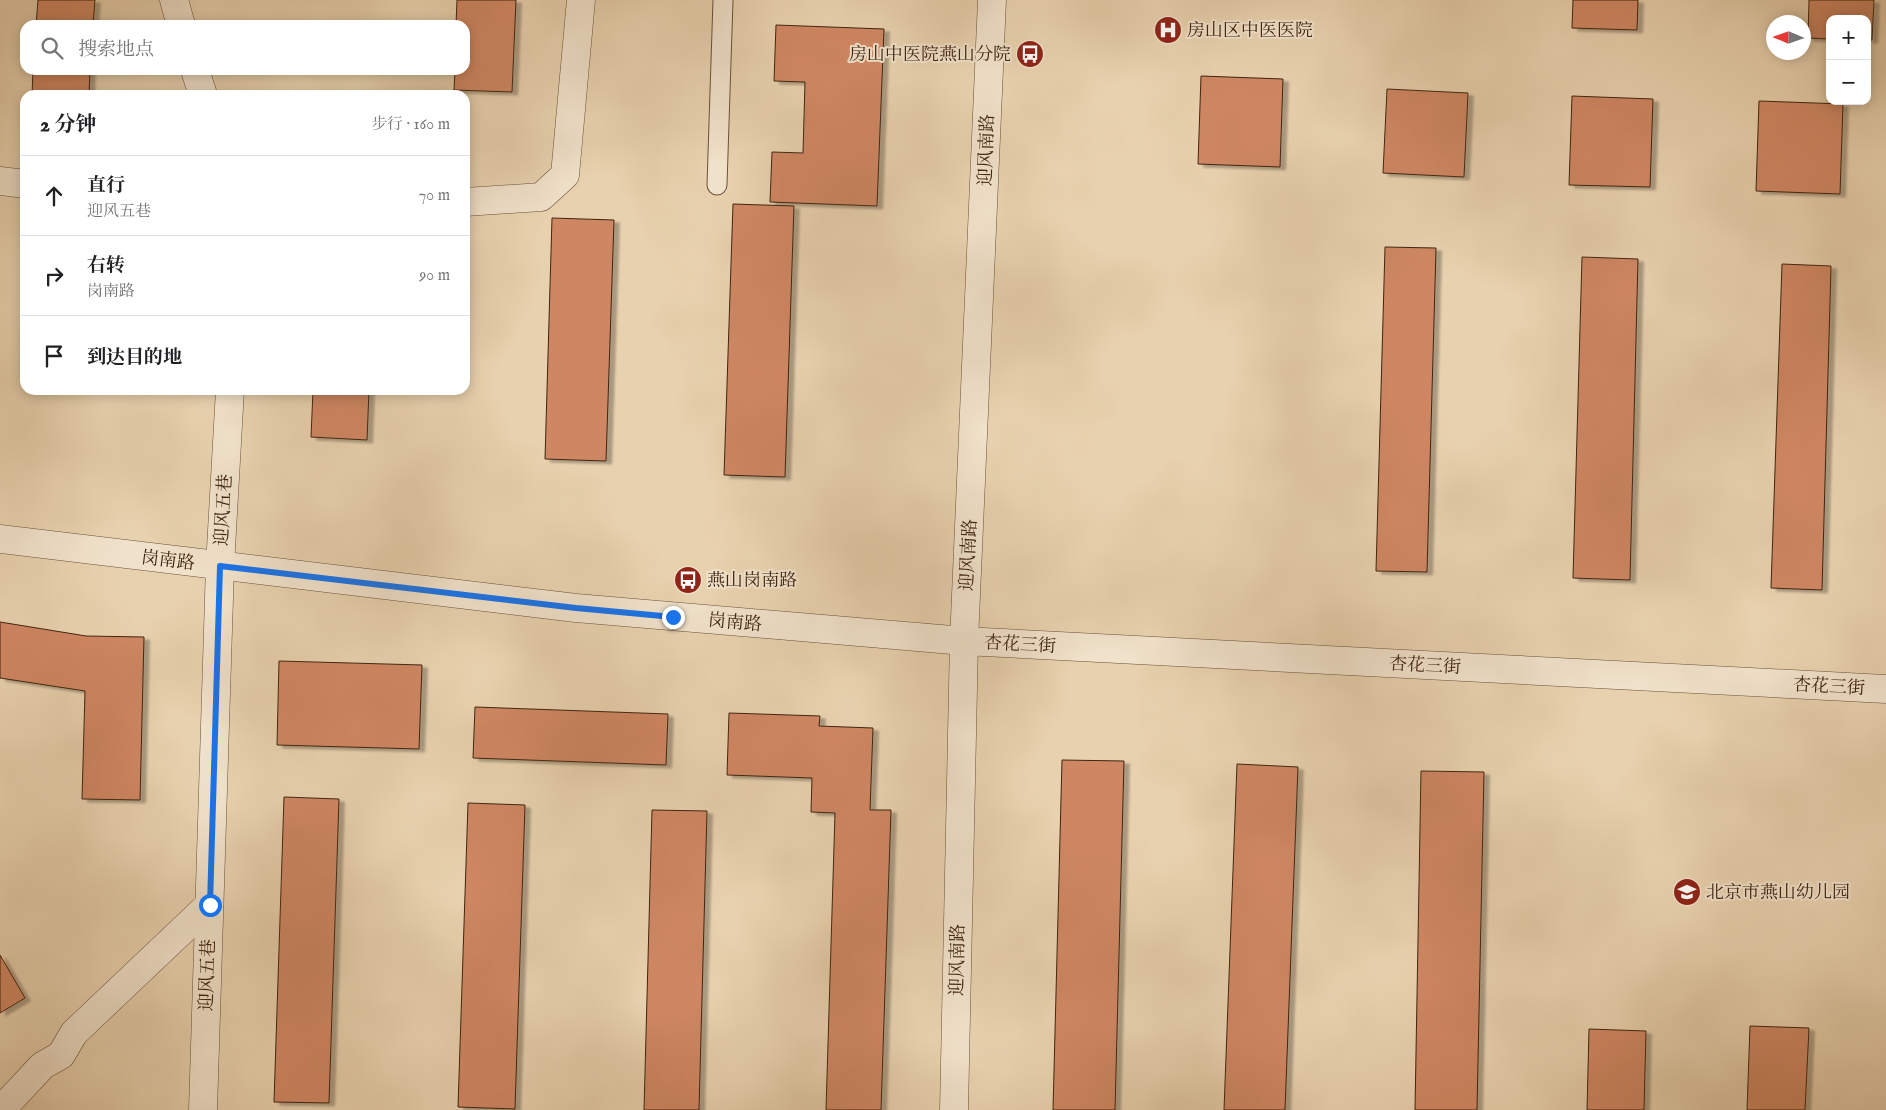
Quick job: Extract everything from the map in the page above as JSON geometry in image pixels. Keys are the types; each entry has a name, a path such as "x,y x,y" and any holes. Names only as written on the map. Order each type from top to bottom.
{"street":[{"path":"174,0 180,20"},
{"path":"470,202 541,197 564,175 581,0"},
{"name":"迎风南路","path":"954,1110 964,641 992,0"},
{"path":"197,75 201,90"},
{"path":"0,181 20,183"},
{"name":"迎风五巷","path":"203,1110 220,566 230,395"},
{"name":"岗南路","path":"0,538 576,608 964,641"},
{"name":"杏花三街","path":"964,641 1886,689"},
{"path":"2,1110 42,1066 61,1056 74,1032 210,905"}],"lane":[{"path":"718,185 724,0"}],"building":[{"path":"38,0 95,0 93,20 36,20"},
{"path":"457,0 516,0 512,92 454,90 455,75 470,75 470,20 456,20"},
{"path":"1573,0 1638,0 1637,30 1572,28"},
{"path":"1809,0 1874,0 1872,40 1871,15 1826,15 1826,39 1811,38 1811,15 1809,15"},
{"path":"776,25 884,29 877,206 770,202 772,152 803,153 805,82 774,81"},
{"path":"33,75 90,75 89,90 32,90"},
{"path":"1201,76 1283,79 1280,167 1198,164"},
{"path":"1387,89 1468,93 1464,177 1383,173"},
{"path":"1572,96 1653,99 1650,187 1569,185"},
{"path":"1759,101 1843,105 1840,194 1756,191"},
{"path":"733,204 794,206 785,477 724,475"},
{"path":"552,218 614,220 606,461 545,459"},
{"path":"1385,247 1436,248 1427,572 1376,571"},
{"path":"1582,257 1638,259 1630,580 1573,578"},
{"path":"1782,264 1831,266 1822,590 1771,588"},
{"path":"313,395 369,395 367,440 311,437"},
{"path":"0,622 86,636 144,637 140,800 82,799 85,691 0,678"},
{"path":"279,661 422,665 419,749 277,745"},
{"path":"475,707 668,714 666,765 473,758"},
{"path":"729,713 820,716 819,726 873,728 870,810 891,810 881,1110 826,1110 835,813 811,812 812,778 727,775"},
{"path":"1062,760 1124,761 1115,1110 1053,1110"},
{"path":"1237,764 1298,767 1285,1110 1224,1110"},
{"path":"1421,771 1484,772 1477,1110 1415,1110"},
{"path":"284,797 339,799 329,1103 274,1102"},
{"path":"468,803 525,805 515,1109 458,1107"},
{"path":"652,810 707,811 699,1110 644,1110"},
{"path":"0,955 25,998 0,1013"},
{"path":"1750,1026 1809,1028 1805,1110 1747,1110"},
{"path":"1589,1029 1646,1031 1644,1110 1587,1110"}],"place":[{"name":"房山区中医医院","path":"1168,30"},
{"name":"房山中医院燕山分院","path":"1030,54"},
{"name":"燕山岗南路","path":"688,580"},
{"name":"北京市燕山幼儿园","path":"1687,892"}],"route":[{"path":"210,905 220,566 576,608 673,617"}]}
